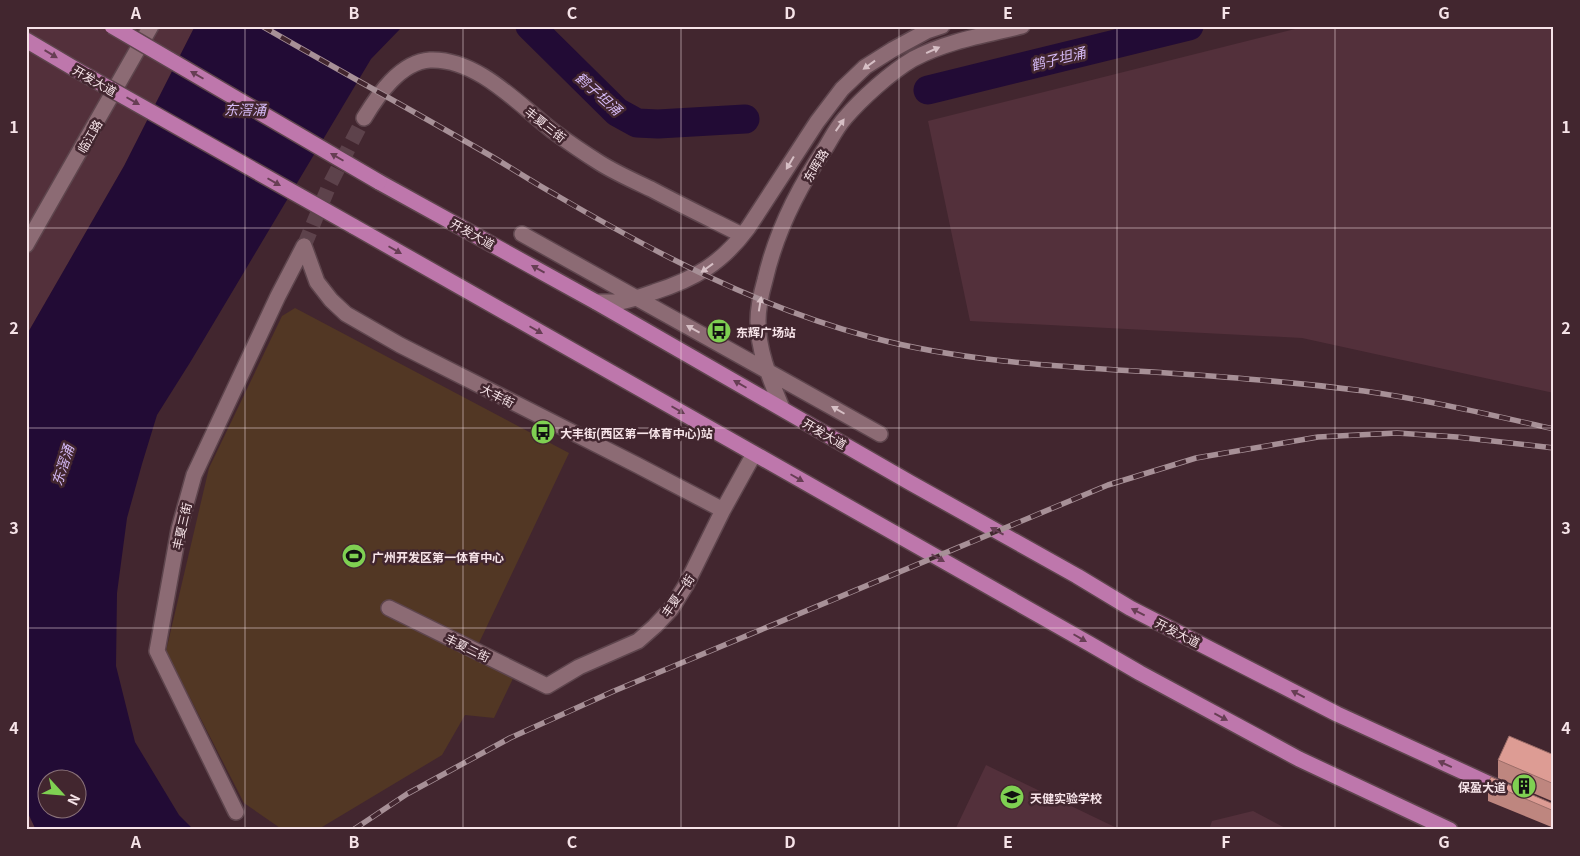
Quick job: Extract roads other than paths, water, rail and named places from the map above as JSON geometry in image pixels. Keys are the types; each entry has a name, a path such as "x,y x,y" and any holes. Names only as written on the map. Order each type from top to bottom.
{"main road":[{"name":"开发大道","path":"112,26 379,182 596,302 1130,608 1337,714 1520,798"},
{"name":"开发大道","path":"26,40 1140,674 1299,759 1450,830"}],"street":[{"name":"临江路","path":"26,245 151,26"},
{"name":"东晖路","path":"596,302 619,302 667,288 700,274 724,255 742,236 817,122 842,90 865,67 927,31 942,26"},
{"name":"东晖路","path":"782,408 766,369 759,337 758,317 760,299 769,262 782,226 794,200 818,158 843,120 858,104 912,60 938,48 1022,26"},
{"name":"丰夏三街","path":"364,118 378,96 389,84 414,64 429,60 450,62 472,70 496,86 552,130 602,164 742,236"},
{"path":"522,234 880,434"},
{"name":"丰夏三街","path":"236,812 157,651 179,528 194,474 278,296 304,246"},
{"name":"大丰街","path":"304,246 317,282 331,300 346,314 400,345 724,510"},
{"name":"丰夏一街","path":"547,686 580,667 638,641 655,626 670,609 686,585 754,454"},
{"name":"丰夏二街","path":"388,608 547,686"}],"water":[{"name":"东滘涌","path":"195,26 403,26 371,59 157,415 127,518 117,593 116,666 135,742 179,815 194,830 36,830 26,809 26,336 124,166"}],"waterway":[{"name":"鹤子坦涌","path":"530,26 617,112 637,123 658,124 745,119"},
{"name":"鹤子坦涌","path":"928,90 1189,26"}],"tunnel":[{"path":"304,246 329,186 364,118"}],"railway":[{"path":"262,26 669,258 748,294 828,325 916,348 963,356 1010,362 1200,375 1349,389 1436,403 1554,429"},
{"path":"353,830 407,794 510,738 614,691 1108,485 1196,458 1318,437 1397,433 1457,437 1554,448"}],"place":[{"name":"东辉广场站","path":"719,331"},
{"name":"大丰街(西区第一体育中心)站","path":"543,432"},
{"name":"广州开发区第一体育中心","path":"354,556"},
{"name":"保盈大道","path":"1524,786"},
{"name":"天健实验学校","path":"1012,797"}]}
